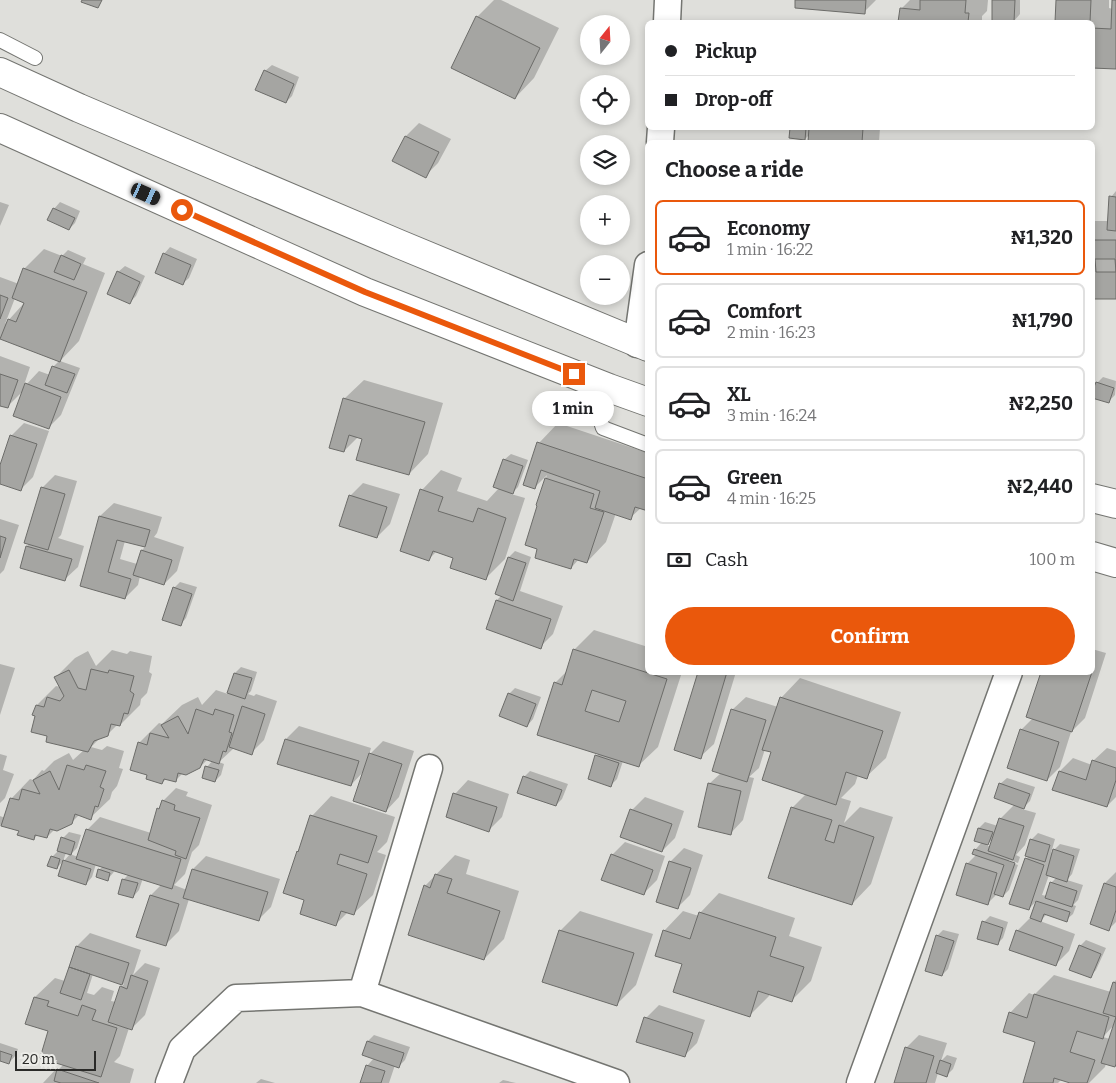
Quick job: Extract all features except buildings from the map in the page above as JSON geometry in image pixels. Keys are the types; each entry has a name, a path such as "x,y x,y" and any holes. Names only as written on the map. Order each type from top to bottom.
{"main road":[{"path":"0,72 79,108 642,345"},
{"path":"0,128 365,292 645,401"},
{"path":"1095,499 1116,504"},
{"path":"1095,557 1116,563"}],"street":[{"path":"667,20 668,0"},
{"path":"642,345 645,305"},
{"path":"860,1083 1008,675"},
{"path":"362,993 429,768"},
{"path":"169,1083 182,1049 236,998 362,993 616,1083"}],"lane":[{"path":"0,40 35,58"},
{"path":"609,388 600,419 603,428 645,444"}],"route":[{"path":"182,210 365,292 574,374"}]}
